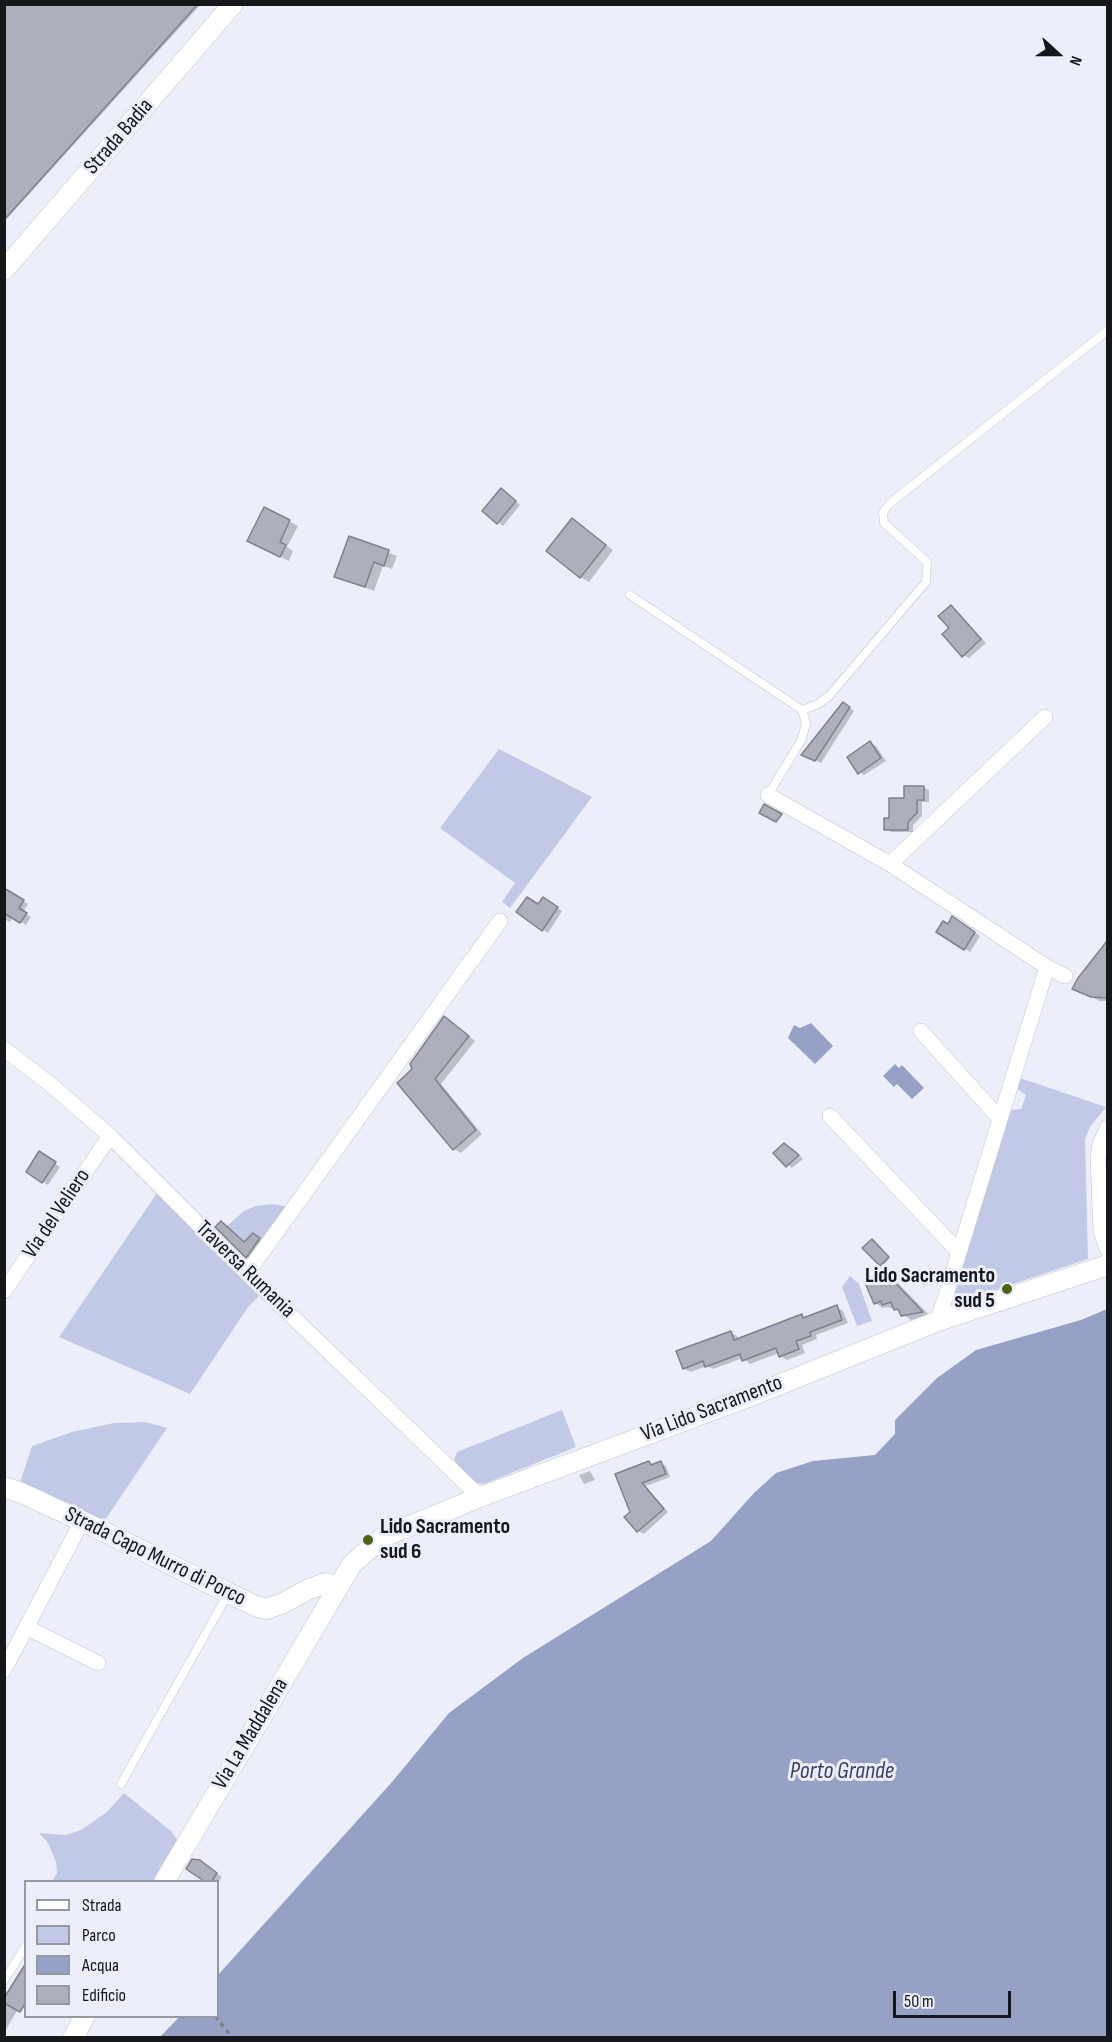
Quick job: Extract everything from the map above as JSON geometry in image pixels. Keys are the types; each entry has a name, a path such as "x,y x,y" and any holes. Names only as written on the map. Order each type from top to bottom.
{"street":[{"name":"Strada Badia","path":"4,270 233,4"},
{"path":"890,864 1045,717"},
{"path":"768,795 890,864 1047,968 1065,976"},
{"path":"247,1273 500,921"},
{"path":"938,1321 1047,968"},
{"path":"921,1031 999,1118"},
{"name":"Traversa Rumania","path":"4,1049 50,1084 110,1136 247,1273 480,1497"},
{"path":"830,1116 958,1251"},
{"path":"1107,1127 1100,1144 1098,1158 1101,1232 1107,1251"},
{"name":"Via del Veliero","path":"4,1291 110,1136"},
{"name":"Via Lido Sacramento","path":"338,1587 352,1564 383,1538 480,1497 746,1398 938,1321 1107,1264"},
{"name":"Strada Capo Murro di Porco","path":"4,1487 82,1521 255,1606 266,1609 281,1604 326,1582 338,1587"},
{"path":"4,1670 82,1521"},
{"name":"Via La Maddalena","path":"165,1880 338,1587"},
{"path":"26,1627 99,1663"},
{"path":"73,2037 84,2018"}],"lane":[{"path":"802,710 818,704 829,696 926,582 927,562 884,523 883,513 889,504 1107,330"},
{"path":"630,595 802,710 806,723 802,739 768,795"},
{"path":"121,1784 228,1594"},
{"path":"4,1981 24,1948"}],"path":[{"path":"217,2018 233,2037"}],"green space":[{"path":"499,749 592,797 510,908 502,902 515,883 440,828"},
{"path":"1020,1078 1106,1107 1090,1127 1085,1139 1088,1259 956,1303 951,1298 1009,1110 1021,1109 1026,1095 1016,1088"},
{"path":"157,1193 260,1295 248,1307 190,1394 59,1337"},
{"path":"273,1204 289,1207 264,1241 253,1233 244,1242 227,1226 244,1211 256,1206"},
{"path":"850,1276 859,1284 872,1321 857,1326 842,1287"},
{"path":"562,1410 576,1447 484,1484 477,1483 469,1477 454,1460 457,1452"},
{"path":"145,1422 167,1428 103,1523 20,1483 32,1446 72,1432 114,1423"},
{"path":"124,1793 172,1832 177,1840 154,1880 53,1880 57,1873 56,1862 48,1843 39,1833 66,1835 81,1830 107,1812"}],"water":[{"path":"811,1023 833,1046 815,1064 788,1038 794,1025 800,1028"},
{"path":"895,1064 899,1068 902,1065 924,1088 912,1099 897,1084 894,1087 883,1076"},
{"name":"Porto Grande","path":"1107,1309 1107,2037 160,2037 178,2018 219,2018 219,1974 392,1782 449,1713 523,1658 711,1541 754,1493 776,1473 813,1461 875,1455 895,1434 895,1420 937,1378 976,1350 1081,1320"}],"building":[{"path":"4,4 198,4 4,220"},
{"path":"501,488 516,501 497,524 482,511"},
{"path":"264,507 290,520 280,542 286,545 280,557 247,541"},
{"path":"572,518 606,545 580,578 546,551"},
{"path":"349,536 389,550 384,566 374,562 365,587 334,577"},
{"path":"951,605 981,639 962,657 942,634 949,628 938,616"},
{"path":"843,702 850,707 815,761 801,755"},
{"path":"870,741 881,758 858,774 847,757"},
{"path":"904,786 924,786 924,800 917,800 917,813 908,822 908,830 884,830 884,818 889,818 889,798 904,798"},
{"path":"764,804 782,814 776,822 759,813"},
{"path":"4,888 24,900 19,908 27,913 20,923 4,913"},
{"path":"527,897 538,904 543,897 558,907 542,931 516,912"},
{"path":"952,916 975,932 964,950 936,932 943,921 948,924"},
{"path":"1107,941 1107,998 1091,997 1072,989 1078,978"},
{"path":"444,1016 469,1036 435,1079 476,1130 453,1150 397,1083 412,1069 410,1064"},
{"path":"784,1143 799,1155 786,1167 773,1153"},
{"path":"39,1151 56,1162 42,1183 26,1172"},
{"path":"221,1221 244,1242 253,1233 260,1238 246,1258 215,1227"},
{"path":"872,1239 889,1257 880,1266 862,1248"},
{"path":"885,1272 923,1312 901,1316 898,1309 894,1310 891,1302 882,1305 881,1301 874,1304 864,1280"},
{"path":"837,1305 842,1320 810,1332 811,1336 796,1341 799,1349 779,1357 776,1348 742,1361 740,1354 705,1367 703,1361 683,1369 676,1351 731,1331 734,1340 802,1314 803,1318"},
{"path":"649,1461 651,1465 661,1461 666,1474 642,1483 664,1509 637,1532 624,1517 630,1512 615,1474"},
{"path":"192,1859 200,1860 217,1873 213,1880 202,1880 186,1869"},
{"path":"24,1966 24,2005 20,2012 4,2003 4,1998"}],"place":[{"name":"Lido Sacramento sud 5","path":"1007,1289"},
{"name":"Lido Sacramento sud 6","path":"368,1540"}]}
